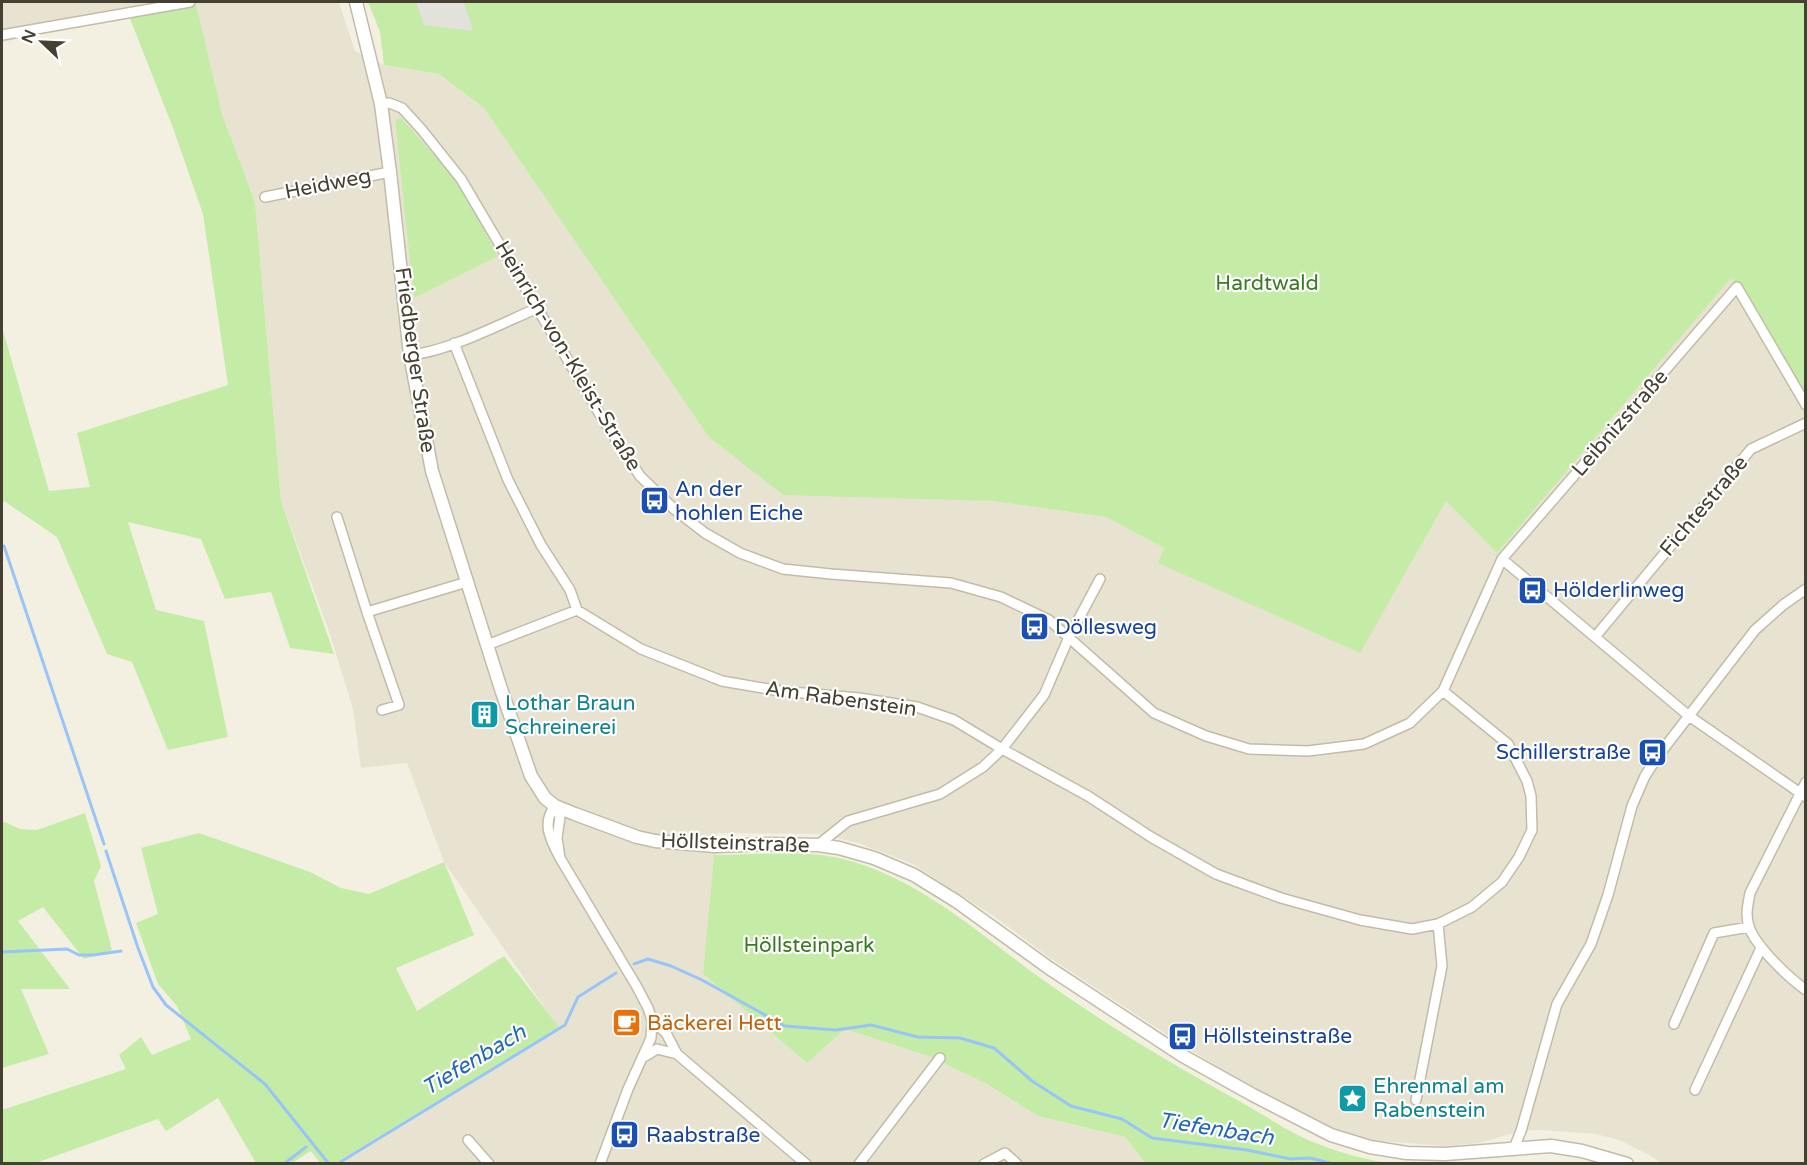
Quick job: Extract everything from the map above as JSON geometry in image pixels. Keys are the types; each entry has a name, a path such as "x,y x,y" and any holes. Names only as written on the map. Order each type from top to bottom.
{"street":[{"path":"2,35 190,2"},
{"name":"Friedberger Straße","path":"356,2 381,104 410,355 432,471 531,776 545,798 555,806"},
{"name":"Heinrich-von-Kleist-Straße","path":"381,104 389,103 402,108 461,179 602,418 640,476 674,509 705,533 740,553 783,569 951,583 1001,597 1049,620 1155,713 1206,736 1250,749 1308,752 1364,744 1410,723 1443,691 1502,559"},
{"name":"Heidweg","path":"265,197 390,172"},
{"name":"Leibnizstraße","path":"1502,559 1737,287 1806,405"},
{"path":"410,355 454,343 538,308"},
{"path":"454,343 508,480 541,545 570,590 577,610 488,645"},
{"name":"Fichtestraße","path":"1596,637 1751,449 1806,423"},
{"path":"337,517 399,705 381,710"},
{"path":"1502,559 1689,716 1802,795"},
{"path":"818,845 848,821 940,794 983,767 1002,749 1044,695 1069,637 1100,579"},
{"path":"367,612 467,582"},
{"path":"1514,1148 1521,1131 1557,1004 1591,944 1605,905 1632,806 1645,776 1755,630 1783,605 1806,589"},
{"name":"Am Rabenstein","path":"577,610 641,649 722,681 917,707 954,720 1002,749 1088,795 1151,837 1216,874 1281,898 1360,920 1412,929 1438,924 1472,907 1502,882 1519,857 1532,830 1531,796 1527,781 1508,744 1443,691"},
{"path":"1806,782 1802,795 1750,893 1747,909 1749,927 1761,948 1806,990"},
{"path":"555,806 560,818 557,838 560,858 637,987 652,1020 651,1038 610,1132 600,1164"},
{"name":"Höllsteinstraße","path":"555,806 637,837 654,841 715,846 818,845 839,848 874,858 914,875 956,901 1049,968 1183,1056 1331,1135 1370,1147 1407,1153 1457,1154 1551,1146 1582,1151 1627,1164"},
{"path":"1416,1101 1442,966 1438,924"},
{"path":"1674,1024 1714,933 1749,927"},
{"path":"1695,1090 1761,948"},
{"path":"652,1020 666,1033 678,1053 806,1164"},
{"path":"643,1058 657,1049 678,1053"},
{"path":"859,1164 940,1058"},
{"path":"468,1140 489,1164"},
{"path":"984,1164 1005,1153 1017,1164"}],"shaded area":[{"path":"2,2 339,2 355,51 384,65 439,74 484,108 708,436 992,501 1106,517 1164,548 1158,563 1446,500 1497,553 1731,277 1805,404 1805,1163 1662,1163 1619,1140 1596,1134 1541,1130 1521,1131 1479,1143 1445,1146 1368,1140 1329,1128 1252,1088 1050,958 998,919 913,864 858,843 818,834 717,833 703,974 807,1063 845,1029 931,1057 987,1084 1038,1116 1125,1137 1145,1163 335,1163 558,1027 444,862 407,763 361,768 353,709 330,634 281,501 255,202 222,114 129,16 2,42"},
{"path":"416,2 464,2 473,31 424,25"}],"green space":[{"name":"Hardtwald","path":"368,2 1805,2 1805,404 1731,278 1497,553 1446,501 1360,653 1158,563 1164,548 1106,517 992,501 783,495 708,436 484,108 439,74 384,65 380,32"},
{"path":"196,5 222,114 255,202 281,501 334,654 290,648 271,592 225,599 201,539 128,522 156,610 204,621 228,737 168,750 132,662 107,654 57,537 4,501 2,506 2,327 49,491 90,487 77,433 228,385 203,214 173,128 129,16"},
{"path":"401,118 459,183 498,256 414,298 395,120"},
{"path":"85,813 101,866 94,881 112,950 84,959 43,907 18,921 70,989 21,989 49,1054 2,1068 2,821 20,829 37,830"},
{"path":"199,833 310,872 341,888 369,894 444,862 474,935 396,968 417,1011 504,956 559,1027 335,1163 320,1163 311,1151 292,1163 256,1163 218,1098 166,1131 158,1119 36,1163 2,1163 2,1110 126,1069 119,1055 141,1037 152,1055 191,1039 177,1006 158,984 136,923 158,914 141,848"},
{"name":"Höllsteinpark","path":"715,846 716,855 797,853 828,856 872,868 899,880 950,911 1093,1014 1190,1073 1287,1129 1316,1143 1340,1152 1388,1163 1145,1163 1125,1137 1038,1116 987,1084 931,1057 845,1029 807,1063 703,974"}],"waterway":[{"path":"4,546 104,844"},
{"name":"Tiefenbach","path":"106,851 153,987 166,1005 265,1084 329,1164"},
{"name":"Tiefenbach","path":"2,952 67,949 79,955 93,955 121,951"},
{"name":"Tiefenbach","path":"634,964 648,959 671,966 702,980 785,1026 836,1030 871,1025 918,1037 960,1038 994,1048 1032,1081 1071,1106 1122,1119 1152,1138 1247,1150 1291,1159 1310,1158 1334,1164"},
{"name":"Tiefenbach","path":"337,1164 565,1025 578,997 616,973"},
{"path":"284,1164 306,1147"}],"place":[{"name":"An der hohlen Eiche","path":"654,501"},
{"name":"Hölderlinweg","path":"1532,590"},
{"name":"Döllesweg","path":"1034,627"},
{"name":"Lothar Braun Schreinerei","path":"484,715"},
{"name":"Schillerstraße","path":"1652,752"},
{"name":"Bäckerei Hett","path":"626,1023"},
{"name":"Höllsteinstraße","path":"1182,1036"},
{"name":"Ehrenmal am Rabenstein","path":"1352,1098"},
{"name":"Raabstraße","path":"625,1135"}]}
